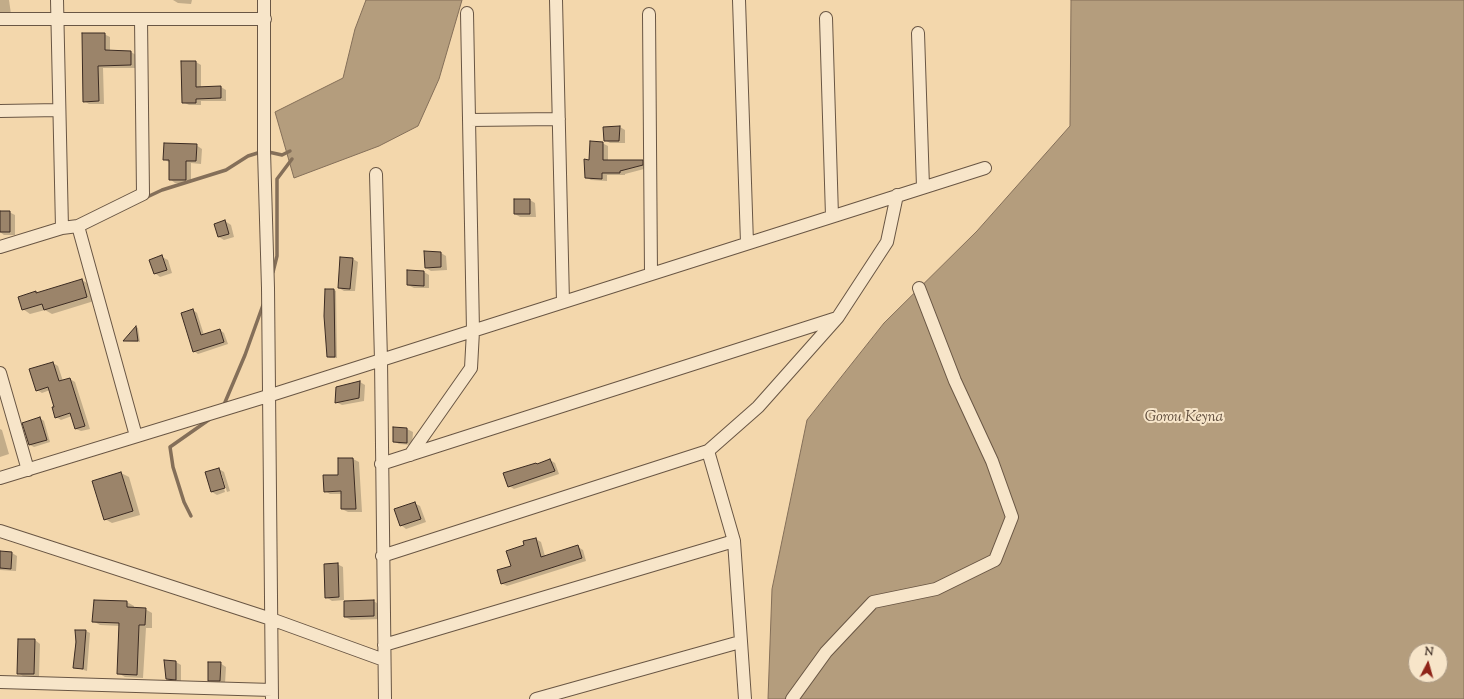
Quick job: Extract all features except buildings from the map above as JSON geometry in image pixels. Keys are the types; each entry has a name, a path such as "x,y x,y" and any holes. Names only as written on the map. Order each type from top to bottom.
{"street":[{"path":"57,0 62,228"},
{"path":"0,682 272,695 264,152 264,0"},
{"path":"556,0 563,302"},
{"path":"739,0 747,243"},
{"path":"410,454 471,368 473,331 466,13"},
{"path":"649,14 651,274"},
{"path":"826,18 832,216"},
{"path":"0,19 265,19"},
{"path":"0,247 62,228 78,226 143,194 141,19"},
{"path":"918,33 923,187"},
{"path":"0,111 59,110"},
{"path":"469,120 559,119"},
{"path":"0,478 268,396 985,168"},
{"path":"376,174 381,360 382,556 385,699"},
{"path":"382,556 708,451 758,407 838,317 887,242 898,195"},
{"path":"78,226 136,436"},
{"path":"792,699 826,652 873,602 936,589 995,560 1012,517 992,461 955,381 919,288"},
{"path":"381,464 838,317"},
{"path":"0,373 28,470"},
{"path":"708,451 734,541 744,699"},
{"path":"0,530 271,619 384,660"},
{"path":"384,645 734,541"},
{"path":"536,699 740,642"}],"water":[{"path":"366,0 462,0 439,79 418,126 379,146 294,178 275,112 343,78 355,29"},
{"name":"Gorou Keyna","path":"1071,0 1464,0 1464,699 768,699 772,589 807,420 884,323 977,231 1070,126"}],"waterway":[{"path":"145,198 162,190 226,170 248,156 264,151 282,155 290,151"},
{"path":"273,272 277,256 277,179 292,159"},
{"path":"223,407 245,355 263,305"},
{"path":"191,516 184,502 173,467 170,447 210,419"}]}
